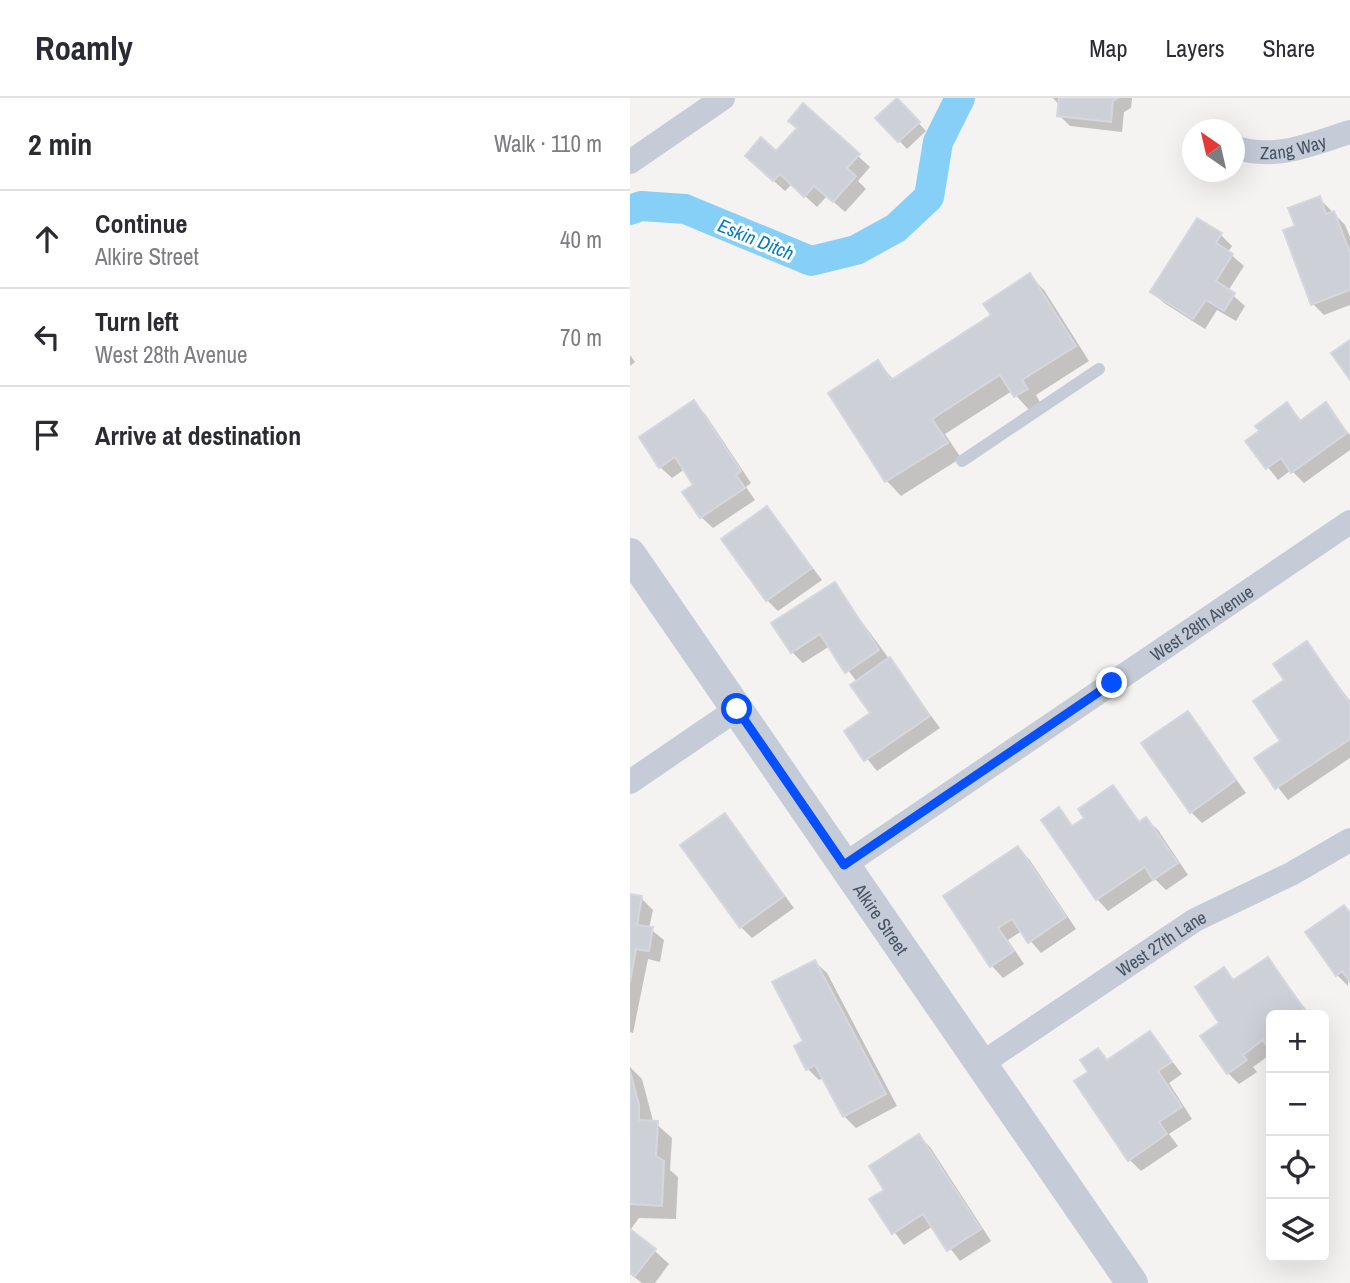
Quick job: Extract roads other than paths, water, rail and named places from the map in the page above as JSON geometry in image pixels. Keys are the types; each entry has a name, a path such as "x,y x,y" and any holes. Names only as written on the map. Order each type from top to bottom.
{"street":[{"path":"630,162 723,98"},
{"name":"Zang Way","path":"1245,151 1284,152 1350,132"},
{"name":"West 28th Avenue","path":"844,865 1350,522"},
{"name":"Alkire Street","path":"630,554 1132,1283"},
{"path":"630,782 737,709"},
{"name":"West 27th Lane","path":"981,1064 1195,920 1292,874 1350,839"}],"lane":[{"path":"962,461 1099,369"}],"waterway":[{"name":"Eskin Ditch","path":"630,210 641,206 685,209 811,261 856,250 896,228 929,197 938,142 960,98"}]}
